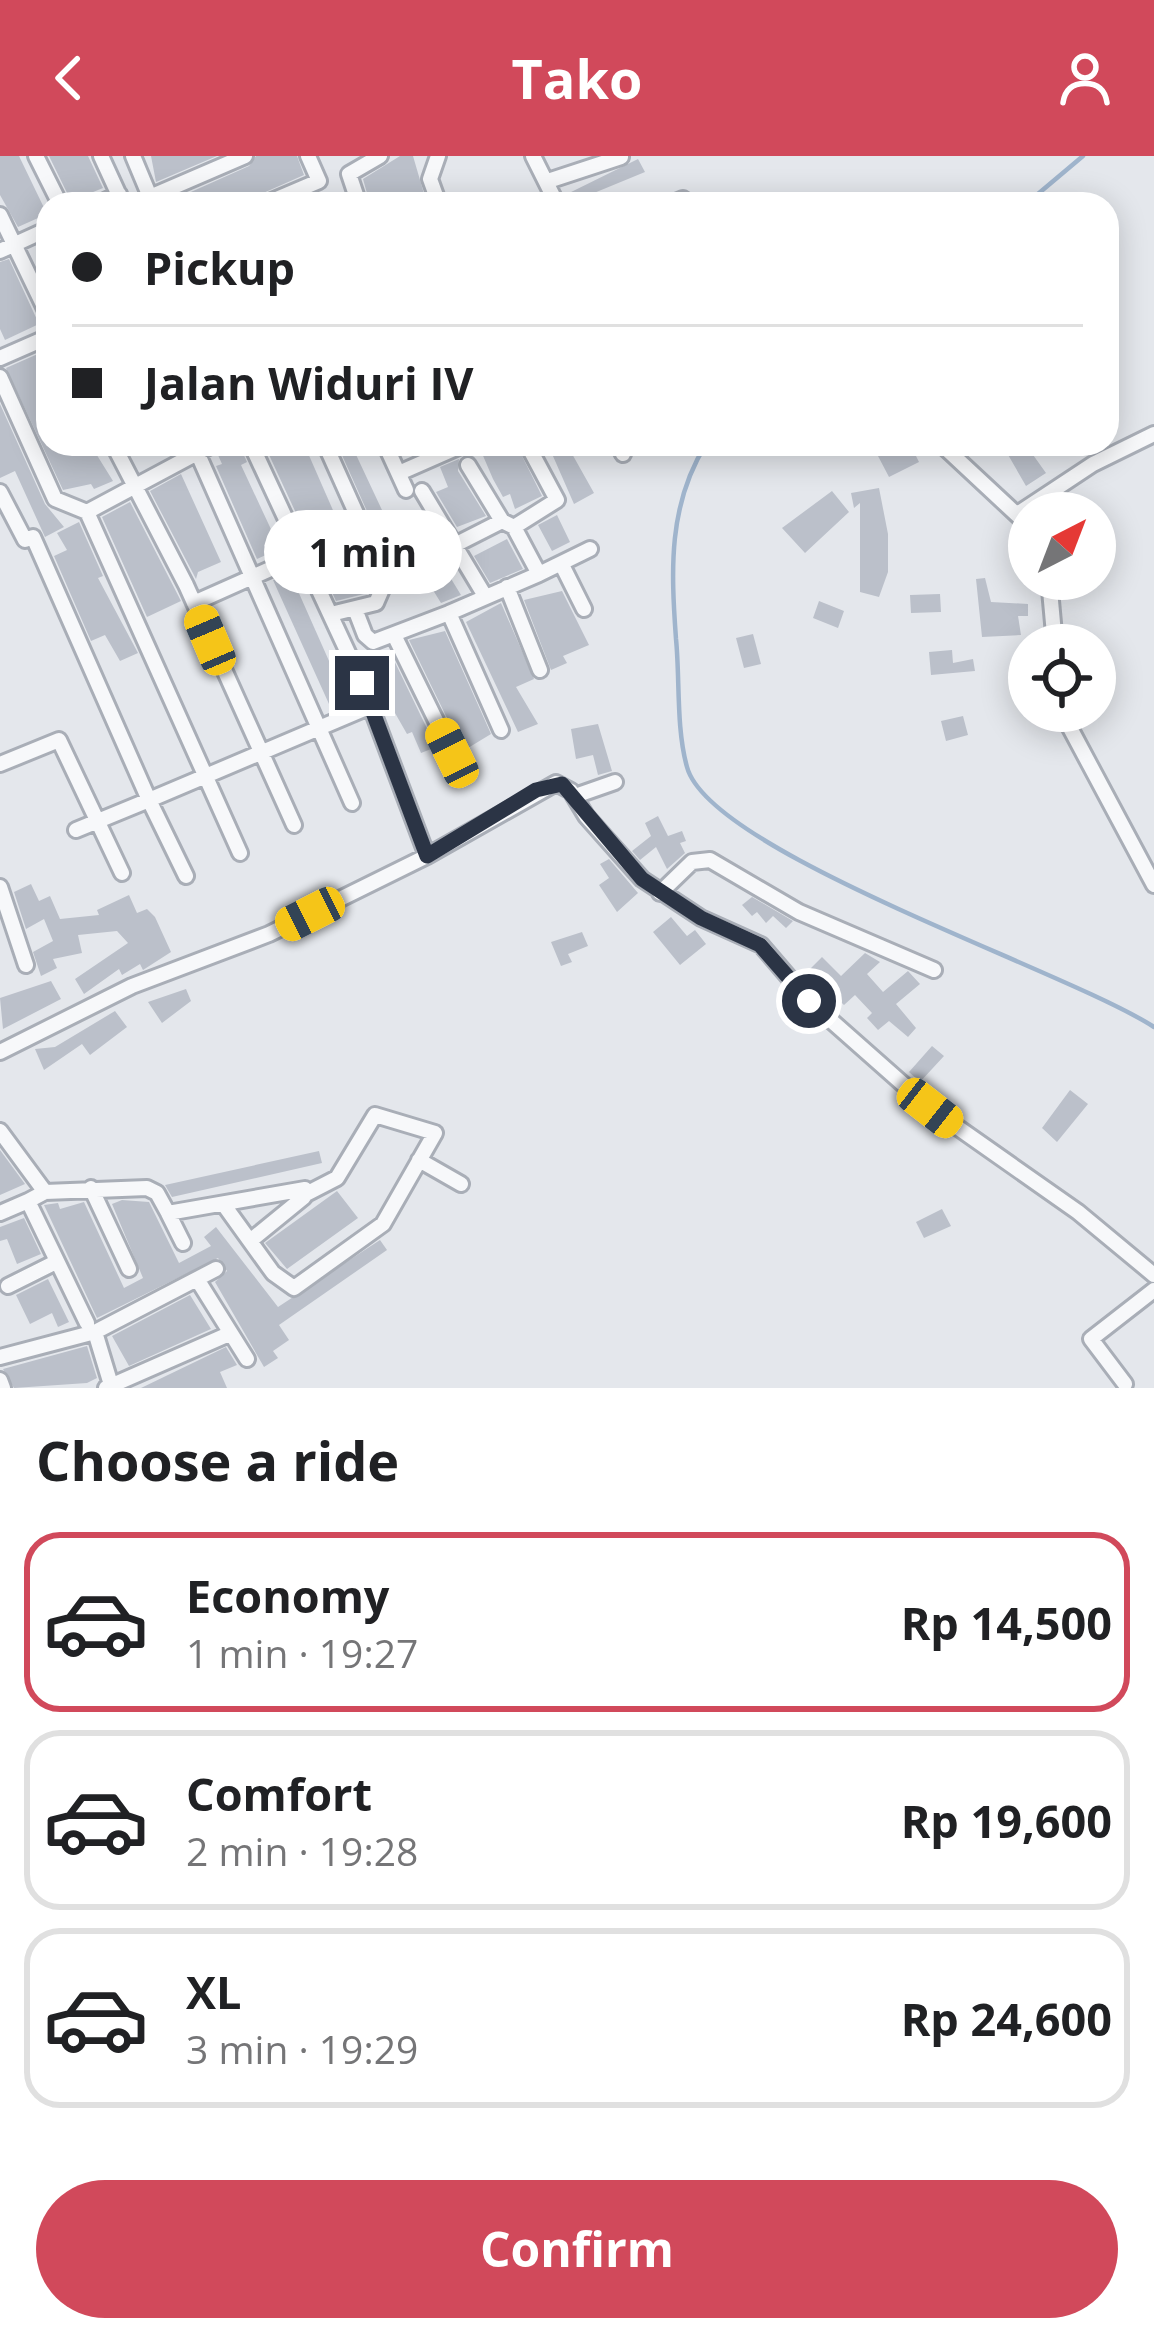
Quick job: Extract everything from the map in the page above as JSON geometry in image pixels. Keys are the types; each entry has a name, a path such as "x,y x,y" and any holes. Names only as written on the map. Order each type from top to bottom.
{"street":[{"path":"36,156 53,192"},
{"path":"101,156 118,192"},
{"path":"134,156 148,192"},
{"path":"170,192 245,156"},
{"path":"293,192 319,181 308,156"},
{"path":"355,192 350,174 380,156"},
{"path":"435,192 430,179 438,156"},
{"path":"533,156 552,192"},
{"path":"548,181 621,157"},
{"path":"0,215 7,248 36,295"},
{"path":"7,248 36,235"},
{"path":"0,358 36,342"},
{"path":"0,377 55,499 87,512 240,853"},
{"path":"1119,451 1154,434"},
{"path":"119,456 186,585 294,825"},
{"path":"180,456 182,460"},
{"path":"87,512 190,456"},
{"path":"199,456 352,803"},
{"path":"257,456 371,706 427,856"},
{"path":"330,456 386,580"},
{"path":"391,456 485,596"},
{"path":"399,473 437,456"},
{"path":"331,614 376,603 386,580 557,500 533,456"},
{"path":"953,456 1008,505"},
{"path":"1058,492 1109,456"},
{"path":"469,465 539,574"},
{"path":"0,492 25,540 33,536 186,877"},
{"path":"194,603 362,528"},
{"path":"355,609 369,640 394,635 590,549"},
{"path":"562,565 584,609"},
{"path":"507,587 540,670"},
{"path":"449,613 501,730"},
{"path":"394,635 452,753"},
{"path":"76,830 371,706"},
{"path":"1072,732 1154,885"},
{"path":"0,764 59,740 122,873"},
{"path":"575,796 615,782"},
{"path":"0,1052 131,986 269,934 427,856 545,785 562,784 621,858 660,893 771,953 809,1001 916,1096 1078,1212 1154,1275"},
{"path":"660,893 692,862 710,860 799,913 934,970"},
{"path":"0,886 26,965"},
{"path":"224,1205 250,1241 284,1285 300,1286 382,1224 435,1133 375,1115 337,1178 307,1194 250,1241"},
{"path":"0,1131 44,1192"},
{"path":"419,1160 461,1184"},
{"path":"168,1213 301,1186 307,1194"},
{"path":"91,1188 129,1269"},
{"path":"0,1213 44,1192 148,1188 160,1197 183,1243"},
{"path":"28,1201 91,1328 110,1388 229,1334"},
{"path":"8,1286 56,1262"},
{"path":"0,1357 91,1328 216,1269"},
{"path":"197,1280 247,1359"},
{"path":"1125,1384 1090,1339 1154,1290"}],"building":[{"path":"0,156 19,156 36,192 36,219 18,227 0,195"},
{"path":"49,156 88,156 103,188 67,192"},
{"path":"151,156 217,156 156,182"},
{"path":"256,156 297,156 304,175 266,192 191,192 249,166"},
{"path":"400,156 413,156 424,192 367,192 363,179"},
{"path":"638,159 645,172 596,192 571,192"},
{"path":"9,259 36,318 36,325 5,340 0,329 0,262"},
{"path":"36,355 36,432 6,368"},
{"path":"0,404 45,504 64,527 45,537 15,471 0,478"},
{"path":"47,456 97,456 113,481 94,489 91,484 63,490"},
{"path":"218,456 244,456 247,462 241,465 276,540 264,545 268,554 257,559 216,466 222,464"},
{"path":"270,456 309,456 339,524 308,539"},
{"path":"342,456 357,456 397,542 421,532 428,544 391,565"},
{"path":"483,456 522,456 542,496 515,509 510,494 503,497"},
{"path":"553,456 573,456 594,493 574,504"},
{"path":"878,456 916,456 919,462 889,477"},
{"path":"1009,456 1034,456 1046,473 1026,486"},
{"path":"459,459 458,471 486,516 457,527 436,492 448,487 440,467"},
{"path":"181,474 221,562 198,572 196,579 150,491"},
{"path":"879,488 888,534 888,572 879,597 860,592 860,503 854,508 851,493"},
{"path":"832,491 849,512 805,553 782,528"},
{"path":"130,502 181,601 147,617 102,517"},
{"path":"557,515 570,542 552,551 538,525"},
{"path":"79,522 103,576 98,578 138,653 120,661 105,635 91,641 54,556 67,550 57,533"},
{"path":"507,539 523,569 490,583 474,556"},
{"path":"348,547 368,593 336,601 317,560"},
{"path":"442,564 461,595 441,603 423,574"},
{"path":"290,573 345,697 329,704 273,580"},
{"path":"985,578 991,602 1028,604 1028,616 1018,616 1019,624 1008,624 1008,636 982,637 976,579"},
{"path":"562,591 589,645 563,656 567,663 551,670 524,600"},
{"path":"940,594 941,612 911,613 910,595"},
{"path":"819,601 844,611 838,628 813,618"},
{"path":"501,603 534,679 516,687 538,724 518,732 466,622"},
{"path":"445,631 491,734 463,751 409,640"},
{"path":"753,634 761,664 744,668 736,638"},
{"path":"389,650 436,747 421,753 412,732 407,734 395,713 372,657"},
{"path":"952,650 953,663 973,659 975,671 931,675 929,652"},
{"path":"963,716 968,735 946,741 941,721"},
{"path":"598,724 612,771 598,775 593,755 576,759 571,729"},
{"path":"658,816 668,836 682,831 686,841 680,843 685,853 667,869 656,847 640,860 632,851 651,836 645,823"},
{"path":"609,859 638,893 617,912 599,885 609,878 600,864"},
{"path":"31,884 39,901 50,896 60,919 99,915 97,910 129,895 137,913 147,909 155,917 171,952 143,970 140,964 122,975 119,969 84,994 75,979 128,943 117,931 78,935 82,953 53,959 57,968 41,976 33,952 53,941 44,919 26,929 14,892"},
{"path":"752,897 793,921 786,928 773,916 766,923 757,912 752,916 742,905"},
{"path":"671,917 687,936 695,930 706,944 680,965 653,932"},
{"path":"582,932 588,946 568,954 572,962 561,966 551,942"},
{"path":"865,953 880,962 867,974 883,992 908,971 920,984 896,1004 916,1028 908,1037 889,1021 878,1030 867,1018 872,1013 855,995 844,1005 808,971 822,957 841,976"},
{"path":"51,981 61,999 3,1029 0,998"},
{"path":"186,989 191,1001 162,1023 148,1002"},
{"path":"115,1011 127,1027 90,1055 82,1044 44,1070 35,1049 55,1047"},
{"path":"932,1046 944,1056 920,1082 909,1072"},
{"path":"1070,1090 1088,1104 1057,1142 1042,1128"},
{"path":"0,1150 25,1184 0,1195"},
{"path":"319,1151 322,1163 172,1197 165,1185"},
{"path":"337,1191 358,1218 287,1269 265,1243"},
{"path":"84,1202 124,1288 143,1278 112,1204 149,1202 179,1263 211,1246 204,1237 216,1227 278,1307 380,1240 387,1250 279,1325 289,1340 273,1351 278,1358 264,1367 215,1282 227,1271 218,1258 97,1318 44,1205 58,1203 60,1209"},
{"path":"942,1209 951,1226 924,1238 916,1222"},
{"path":"24,1218 41,1254 17,1264 7,1239 0,1241 0,1227"},
{"path":"48,1279 69,1322 58,1327 52,1313 30,1324 16,1295"},
{"path":"190,1295 211,1329 129,1366 112,1336"},
{"path":"87,1346 97,1378 87,1383 14,1388 3,1369"},
{"path":"226,1347 237,1365 220,1372 227,1388 141,1388"}],"waterway":[{"path":"1040,192 1083,156"},
{"path":"700,456 678,514 673,588 684,752 687,767 710,801 758,836 822,872 1154,1027"}],"route":[{"path":"362,683 427,856 536,790 562,784 642,879 701,918 737,931 771,953 809,1001"}]}
